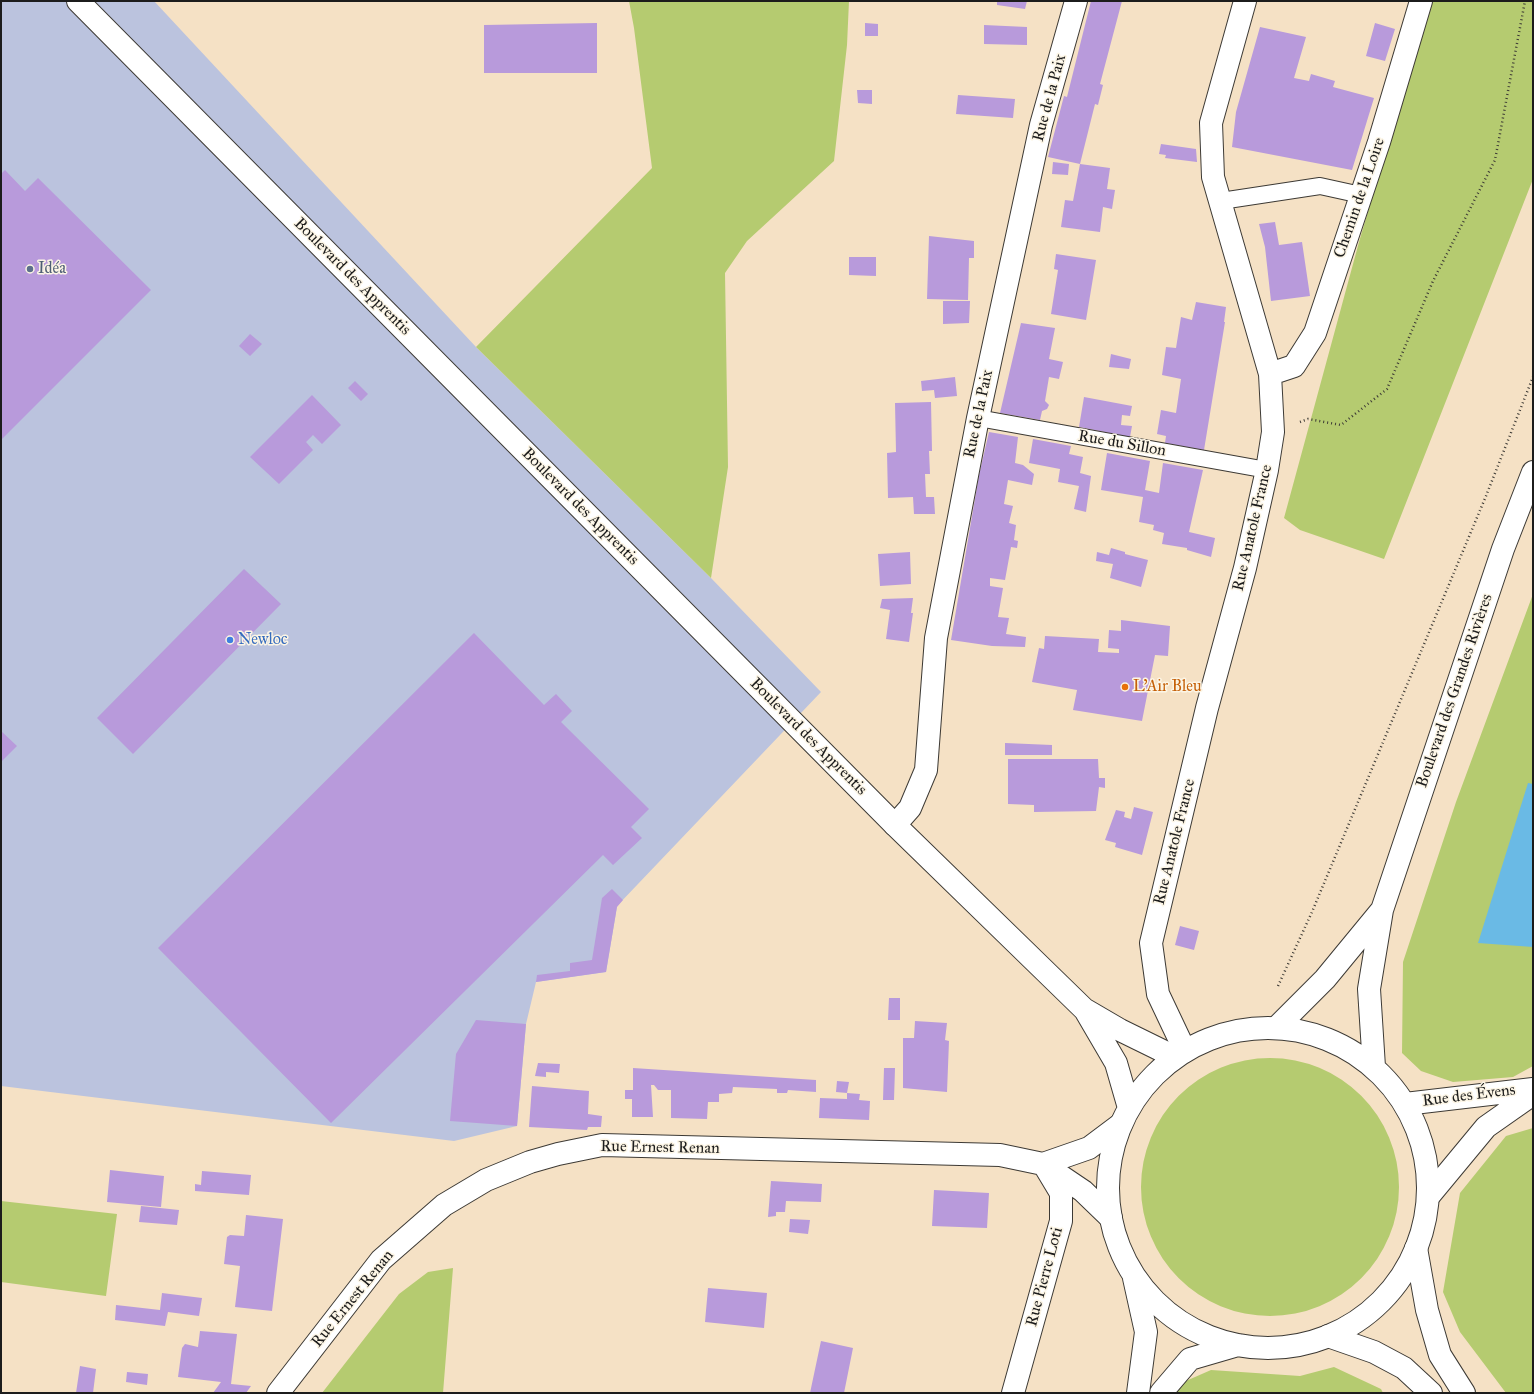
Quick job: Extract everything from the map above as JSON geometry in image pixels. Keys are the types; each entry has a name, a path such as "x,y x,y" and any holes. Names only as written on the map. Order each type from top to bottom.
{"main road":[{"name":"Boulevard des Apprentis","path":"78,1 895,825 1084,1009 1120,1030 1180,1054"},
{"name":"Rue de la Paix","path":"895,825 910,808 926,770 936,638 978,418 1041,125 1076,1"},
{"name":"Rue Anatole France","path":"1180,1054 1158,994 1151,943 1207,708 1245,568 1267,470 1273,432 1270,374 1214,177 1211,123 1245,1"},
{"name":"Chemin de la Loire","path":"1270,374 1294,366 1315,333 1379,142 1421,1"},
{"name":"Boulevard des Grandes Rivières","path":"1374,1067 1369,989 1382,910 1503,549 1533,472"},
{"name":"Boulevard des Grandes Rivières","path":"1268,1027 1325,979 1382,910"},
{"name":"Boulevard des Apprentis","path":"1084,1009 1116,1063 1125,1116"},
{"path":"1268,1027 1329,1039 1374,1067 1391,1084 1405,1104 1424,1148 1428,1197 1424,1223 1416,1248 1395,1285 1365,1316 1328,1336 1283,1347 1238,1345 1197,1332 1161,1308 1134,1275 1119,1248 1111,1218 1108,1186 1111,1155 1125,1116 1142,1089 1158,1072 1180,1054 1221,1034 1268,1027"},
{"name":"Rue des Évens","path":"1405,1104 1533,1089"},
{"name":"Rue des Évens","path":"1428,1197 1486,1128 1533,1094"},
{"path":"1043,1164 1089,1148 1125,1116"},
{"name":"Rue Ernest Renan","path":"278,1393 381,1260 444,1205 486,1180 530,1162 558,1154 602,1145 766,1151 1000,1155 1043,1164 1083,1191 1111,1218"},
{"name":"Rue Pierre Loti","path":"1013,1393 1061,1221 1061,1193 1043,1164"},
{"path":"1416,1248 1426,1310 1440,1355 1464,1393"},
{"path":"1134,1275 1146,1332 1138,1393"},
{"path":"1328,1336 1374,1352 1404,1368 1431,1393"},
{"path":"1160,1393 1190,1359 1238,1345"}],"lane":[{"path":"1221,201 1320,186 1361,195"},
{"name":"Rue du Sillon","path":"978,418 1267,470"}],"path":[{"path":"1273,432 1308,419 1341,425 1387,389 1433,281 1495,160 1525,1"},
{"path":"1268,1027 1315,905 1486,496 1533,377"}],"shaded area":[{"path":"1,1 154,1 476,347 711,578 821,692 617,906 606,972 536,982 526,1024 517,1126 454,1141 1,1086"}],"green space":[{"path":"629,1 849,1 847,45 834,161 747,241 725,273 728,467 711,578 476,347 652,168 634,28"},
{"path":"1430,1 1533,1 1533,179 1384,559 1300,530 1284,518 1359,242"},
{"path":"1533,594 1533,1066 1513,1077 1453,1082 1421,1071 1402,1053 1403,962 1456,802"},
{"path":"1270,1058 1295,1061 1331,1073 1352,1087 1370,1105 1384,1126 1389,1138 1396,1162 1399,1187 1396,1212 1384,1248 1370,1269 1352,1287 1331,1301 1319,1306 1295,1313 1270,1316 1245,1313 1209,1301 1188,1287 1170,1269 1156,1248 1151,1236 1144,1212 1141,1187 1144,1162 1156,1126 1170,1105 1188,1087 1209,1073 1221,1068 1245,1061"},
{"path":"1533,1128 1533,1393 1506,1393 1460,1332 1443,1292 1460,1193 1506,1136"},
{"path":"1,1201 117,1214 106,1296 1,1282"},
{"path":"453,1268 443,1393 322,1393 399,1294 428,1272"},
{"path":"1334,1367 1381,1389 1383,1393 1175,1393 1179,1384 1211,1370 1300,1376"}],"water":[{"path":"1528,783 1533,784 1533,947 1478,943"}],"building":[{"path":"997,1 1027,1 1025,9 997,5"},
{"path":"1091,1 1122,1 1100,84 1103,85 1098,105 1095,104 1080,164 1048,157 1064,96 1067,97"},
{"path":"597,23 597,73 484,73 484,25"},
{"path":"865,23 878,24 878,36 865,36"},
{"path":"1375,23 1395,29 1385,61 1366,56"},
{"path":"984,25 1027,27 1027,45 984,44"},
{"path":"1260,27 1306,37 1294,78 1309,81 1311,74 1335,81 1333,87 1374,98 1352,170 1232,147 1236,112"},
{"path":"857,90 872,90 872,104 858,103"},
{"path":"958,95 1015,99 1013,118 956,114"},
{"path":"1161,144 1196,149 1197,162 1165,158 1166,155 1159,154"},
{"path":"1053,162 1069,164 1068,175 1052,174"},
{"path":"1080,164 1110,168 1107,189 1115,190 1112,209 1103,207 1100,232 1061,227 1065,200 1073,201"},
{"path":"5,170 25,191 38,178 151,290 1,440 1,174"},
{"path":"1275,222 1279,245 1302,242 1310,296 1271,301 1265,247 1259,224"},
{"path":"929,236 974,241 974,258 969,258 968,300 927,299"},
{"path":"1056,254 1096,260 1086,320 1051,314 1058,270 1054,269"},
{"path":"849,257 876,257 876,276 849,275"},
{"path":"943,301 970,301 969,323 943,324"},
{"path":"1196,302 1226,307 1225,322 1204,450 1165,443 1166,436 1157,434 1161,410 1176,413 1181,379 1162,375 1166,347 1176,348 1181,317 1192,320"},
{"path":"1021,323 1055,328 1049,359 1063,362 1059,379 1049,377 1045,401 1049,405 1047,409 1042,411 1040,420 1000,413"},
{"path":"250,334 262,344 250,356 239,346"},
{"path":"1111,354 1131,359 1129,369 1109,367"},
{"path":"955,377 957,396 935,398 934,390 922,391 921,381"},
{"path":"355,381 368,394 361,401 348,388"},
{"path":"312,395 341,425 322,444 313,435 306,442 313,450 279,484 250,457"},
{"path":"1084,397 1132,406 1130,416 1122,415 1121,425 1132,426 1130,437 1079,427"},
{"path":"931,402 932,451 929,451 930,474 925,474 926,497 934,497 935,514 914,514 913,497 888,498 887,453 896,452 895,403"},
{"path":"989,432 1018,437 1015,463 1023,465 1034,474 1032,485 1008,480 1004,504 1013,506 1009,523 1016,525 1014,540 1018,541 1017,548 1011,547 1005,580 990,578 990,586 1003,588 998,617 1009,618 1006,634 1026,637 1025,647 992,646 951,640 979,475"},
{"path":"1033,439 1071,446 1069,454 1083,457 1080,473 1091,476 1086,512 1074,509 1079,486 1058,482 1060,469 1029,463"},
{"path":"1107,453 1150,461 1145,490 1159,493 1163,463 1203,470 1189,532 1215,538 1211,557 1187,550 1187,548 1162,544 1164,533 1153,530 1154,525 1139,522 1143,497 1101,490"},
{"path":"1111,548 1125,552 1125,554 1148,560 1141,587 1110,578 1113,564 1096,561 1097,552 1109,555"},
{"path":"910,552 911,584 880,586 878,554"},
{"path":"244,569 281,604 133,754 97,718"},
{"path":"913,598 911,613 913,613 909,642 886,639 890,610 880,608 882,599"},
{"path":"1121,620 1170,626 1168,656 1155,655 1142,721 1073,710 1077,690 1032,682 1039,648 1044,649 1045,636 1099,639 1098,652 1119,653 1119,649 1108,648 1109,630 1121,631"},
{"path":"474,633 544,705 556,694 572,711 561,722 649,809 631,827 642,838 613,865 603,855 331,1123 158,948"},
{"path":"1,731 17,746 1,762"},
{"path":"1005,743 1052,745 1052,755 1005,755"},
{"path":"1008,759 1098,759 1099,778 1105,778 1105,788 1099,787 1096,811 1034,812 1034,805 1008,804"},
{"path":"1134,807 1153,812 1142,855 1115,847 1116,843 1105,840 1116,810 1125,812 1124,817 1131,819"},
{"path":"612,889 623,900 617,907 606,972 536,982 537,975 570,971 570,963 592,960 602,898"},
{"path":"1180,926 1199,931 1194,950 1175,945"},
{"path":"889,998 900,998 900,1020 888,1020"},
{"path":"476,1020 526,1024 517,1126 450,1121 456,1054"},
{"path":"915,1021 947,1023 945,1040 949,1041 947,1092 903,1088 903,1038 914,1038"},
{"path":"538,1063 560,1064 559,1073 546,1072 546,1077 535,1076"},
{"path":"633,1068 816,1080 816,1092 788,1090 787,1093 777,1093 777,1089 733,1087 732,1093 719,1094 719,1102 708,1102 707,1119 671,1118 671,1090 658,1090 654,1085 651,1085 653,1117 632,1117 632,1099 625,1099 625,1090 633,1090"},
{"path":"884,1068 895,1068 894,1100 883,1100"},
{"path":"837,1081 849,1082 847,1093 836,1092"},
{"path":"532,1086 589,1091 588,1114 602,1116 601,1127 588,1127 587,1130 529,1127"},
{"path":"847,1093 860,1094 859,1100 870,1101 869,1120 819,1118 820,1098 847,1099"},
{"path":"110,1170 164,1176 161,1207 107,1202"},
{"path":"202,1171 251,1175 249,1195 195,1191 195,1184 201,1185"},
{"path":"771,1181 822,1184 821,1202 786,1201 785,1212 776,1212 776,1216 768,1217"},
{"path":"934,1190 989,1193 987,1228 932,1226"},
{"path":"141,1206 179,1210 177,1225 139,1222"},
{"path":"246,1215 283,1219 272,1311 235,1307 240,1266 224,1264 227,1237 230,1235 244,1236"},
{"path":"790,1219 810,1220 808,1234 789,1232"},
{"path":"708,1288 767,1293 764,1328 705,1322"},
{"path":"162,1293 202,1298 199,1316 168,1312 165,1326 115,1320 116,1305 160,1310"},
{"path":"200,1331 237,1334 231,1384 251,1386 246,1393 213,1393 221,1382 178,1377 182,1348 185,1344 198,1347"},
{"path":"821,1341 853,1348 844,1393 810,1393"},
{"path":"80,1366 96,1369 93,1393 76,1393"},
{"path":"127,1372 148,1374 147,1385 126,1382"}],"place":[{"name":"Idéa","path":"30,269"},
{"name":"Newloc","path":"230,640"},
{"name":"L'Air Bleu","path":"1125,687"}]}
